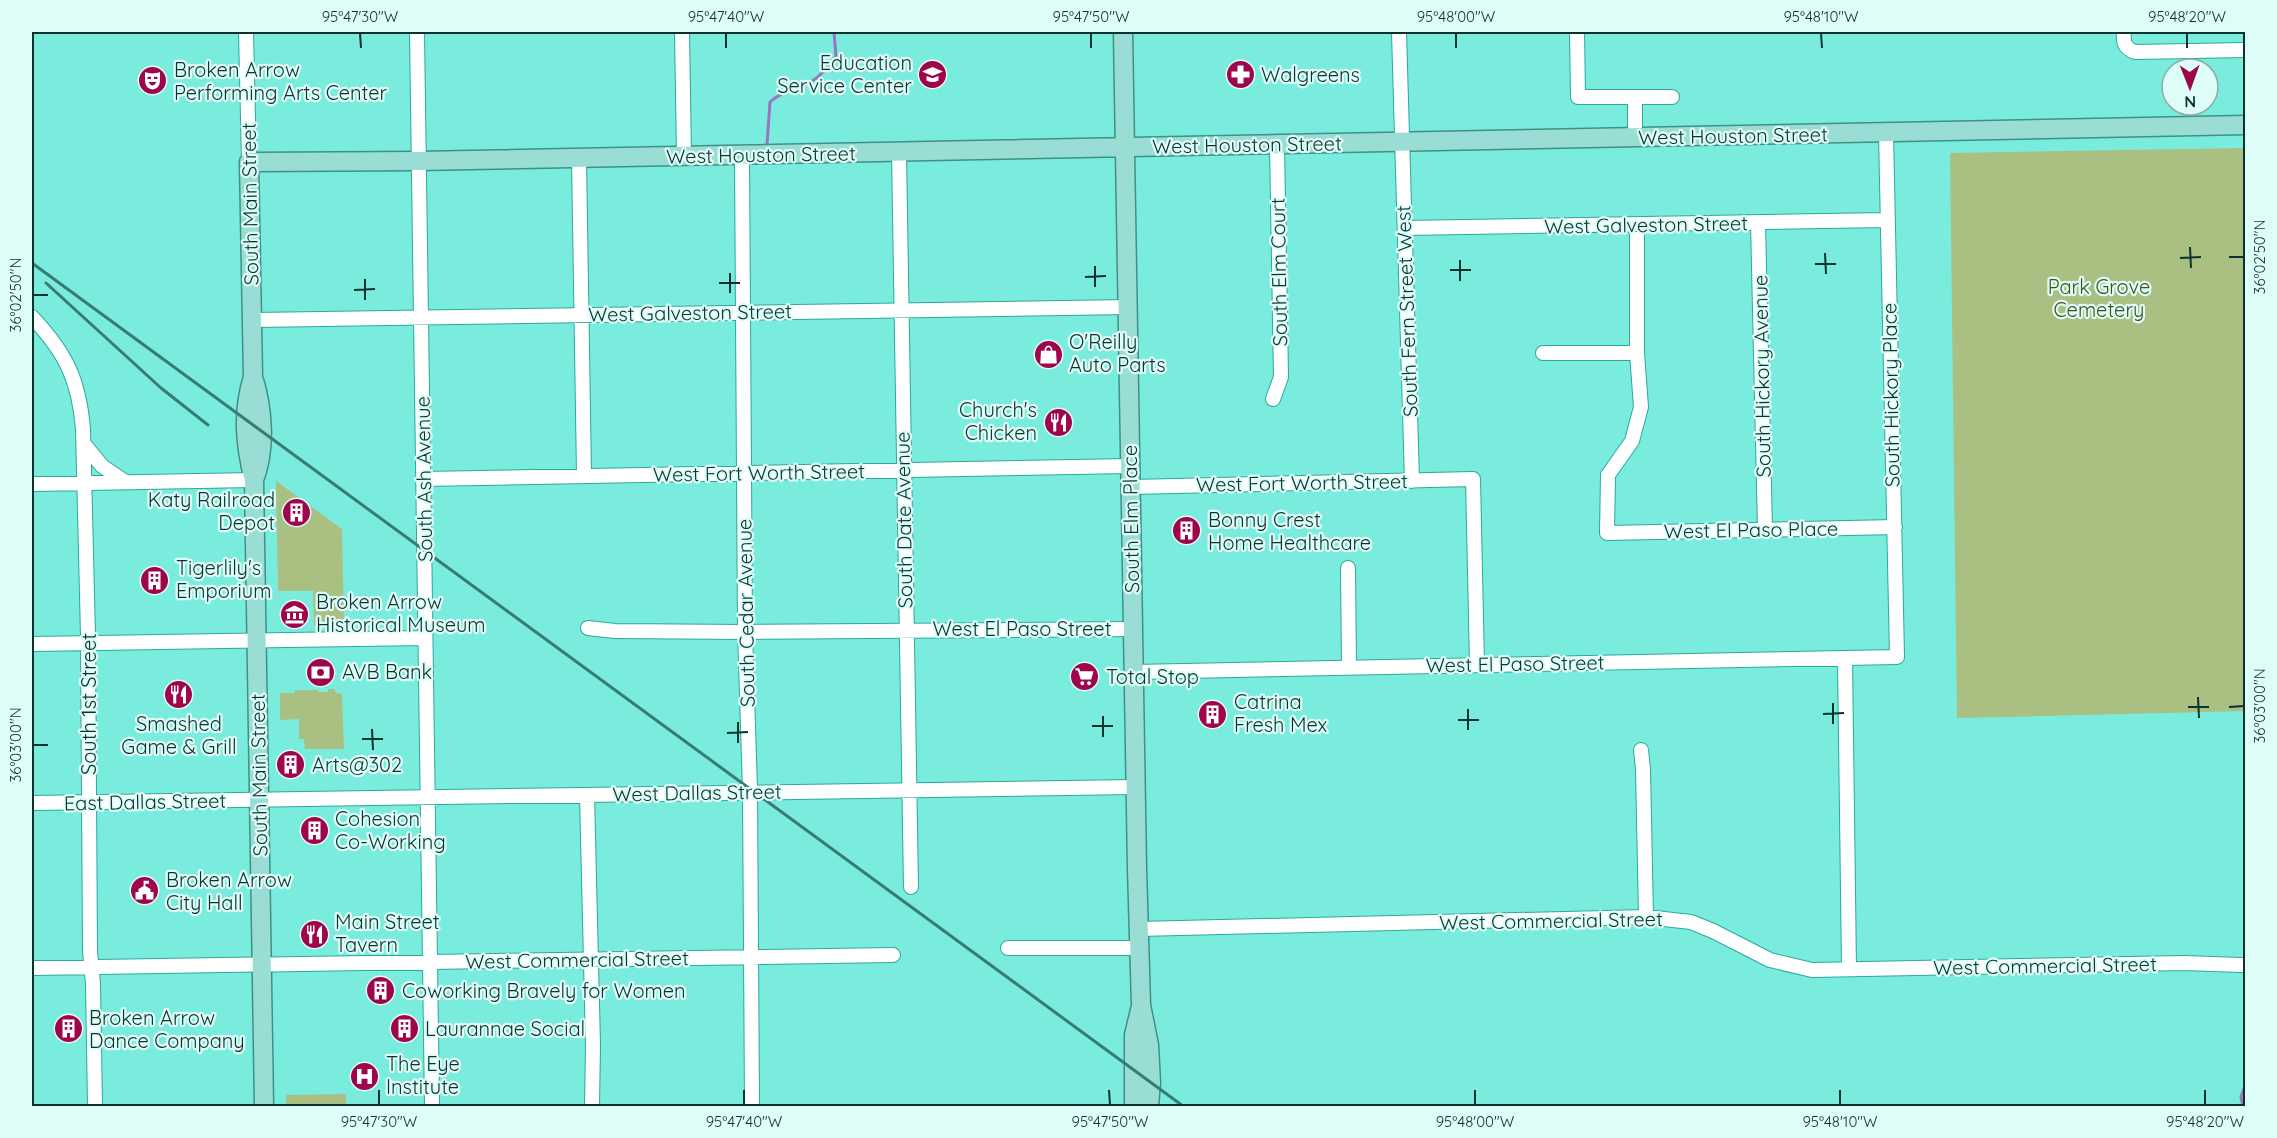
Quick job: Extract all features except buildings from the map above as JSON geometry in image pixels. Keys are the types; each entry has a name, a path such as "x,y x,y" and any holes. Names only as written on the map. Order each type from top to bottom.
{"main road":[{"name":"South Elm Place","path":"1123,32 1138,929 1141,1005 1149,1045 1151,1083 1149,1107"},
{"name":"West Houston Street","path":"249,162 1125,148 2246,125"},
{"name":"South Main Street","path":"249,162 253,377 246,399 246,451 254,480 264,1107"},
{"name":"South Elm Place","path":"1136,1107 1134,1103 1134,1035 1141,1005"}],"street":[{"name":"South Main Street","path":"246,32 249,162"},
{"name":"South Ash Avenue","path":"417,32 432,1107"},
{"path":"682,32 684,156"},
{"name":"South Fern Street West","path":"1399,32 1412,481"},
{"path":"1577,32 1578,97 1672,98"},
{"path":"2124,32 2124,44 2127,49 2145,52 2246,51"},
{"path":"1635,97 1635,137"},
{"name":"South Hickory Place","path":"1886,133 1897,657"},
{"name":"South Elm Court","path":"1273,399 1281,377 1277,145"},
{"name":"South Date Avenue","path":"899,152 905,630 911,887"},
{"name":"South Cedar Avenue","path":"742,155 745,632 750,793 752,1107"},
{"path":"579,158 584,475"},
{"name":"West Galveston Street","path":"1405,228 1887,219"},
{"name":"South Hickory Avenue","path":"1758,223 1765,530"},
{"path":"1543,353 1637,353 1637,225"},
{"name":"West Galveston Street","path":"252,320 1128,307"},
{"name":"South 1st Street","path":"32,317 56,346 73,375 80,400 84,444 88,802 95,1107"},
{"name":"West El Paso Place","path":"1637,353 1641,407 1632,441 1608,475 1607,533 1895,527"},
{"path":"84,444 111,474 127,482"},
{"name":"West Fort Worth Street","path":"424,478 1130,466"},
{"name":"West Fort Worth Street","path":"1131,487 1473,479 1476,665"},
{"path":"32,484 254,480"},
{"path":"1348,568 1349,667"},
{"name":"West El Paso Street","path":"588,628 615,631 745,632 1133,629"},
{"path":"32,644 425,638"},
{"name":"West El Paso Street","path":"1134,672 1897,657"},
{"path":"1845,659 1849,969"},
{"path":"1641,750 1644,769 1646,917"},
{"name":"West Dallas Street","path":"260,800 1135,787"},
{"path":"587,795 592,1107"},
{"name":"East Dallas Street","path":"32,803 260,800"},
{"name":"West Commercial Street","path":"1138,929 1646,917 1691,922 1770,960 1791,967 1812,970 2184,963 2242,965"},
{"path":"1008,948 1139,948"},
{"name":"West Commercial Street","path":"32,968 893,955"}],"green space":[{"name":"Park Grove Cemetery","path":"2245,148 2245,711 1957,718 1950,153"},
{"path":"276,481 342,529 344,626 314,626 313,591 278,591"},
{"path":"328,689 334,689 336,693 342,694 344,749 305,749 304,739 299,739 299,719 280,720 280,693 295,693 295,690 328,692"},
{"path":"346,1094 346,1106 286,1106 286,1095"}],"waterway":[{"path":"767,144 770,102 783,93 812,81 824,71 836,56 834,32"},
{"path":"2243,1106 2241,1097 2246,1083"}],"railway":[{"path":"32,263 1183,1106"},
{"path":"46,283 161,388 208,425"}],"place":[{"name":"Education Service Center","path":"933,74"},
{"name":"Walgreens","path":"1240,75"},
{"name":"Broken Arrow Performing Arts Center","path":"153,81"},
{"name":"O'Reilly Auto Parts","path":"1048,354"},
{"name":"Church's Chicken","path":"1058,422"},
{"name":"Katy Railroad Depot","path":"296,512"},
{"name":"Bonny Crest Home Healthcare","path":"1187,531"},
{"name":"Tigerlily's Emporium","path":"155,580"},
{"name":"Broken Arrow Historical Museum","path":"295,614"},
{"name":"AVB Bank","path":"321,672"},
{"name":"Total Stop","path":"1085,677"},
{"name":"Smashed Game & Grill","path":"179,694"},
{"name":"Catrina Fresh Mex","path":"1213,714"},
{"name":"Arts@302","path":"291,765"},
{"name":"Cohesion Co-Working","path":"314,830"},
{"name":"Broken Arrow City Hall","path":"145,891"},
{"name":"Main Street Tavern","path":"314,934"},
{"name":"Coworking Bravely for Women","path":"381,991"},
{"name":"Broken Arrow Dance Company","path":"68,1029"},
{"name":"Laurannae Social","path":"404,1029"},
{"name":"The Eye Institute","path":"365,1076"}]}
